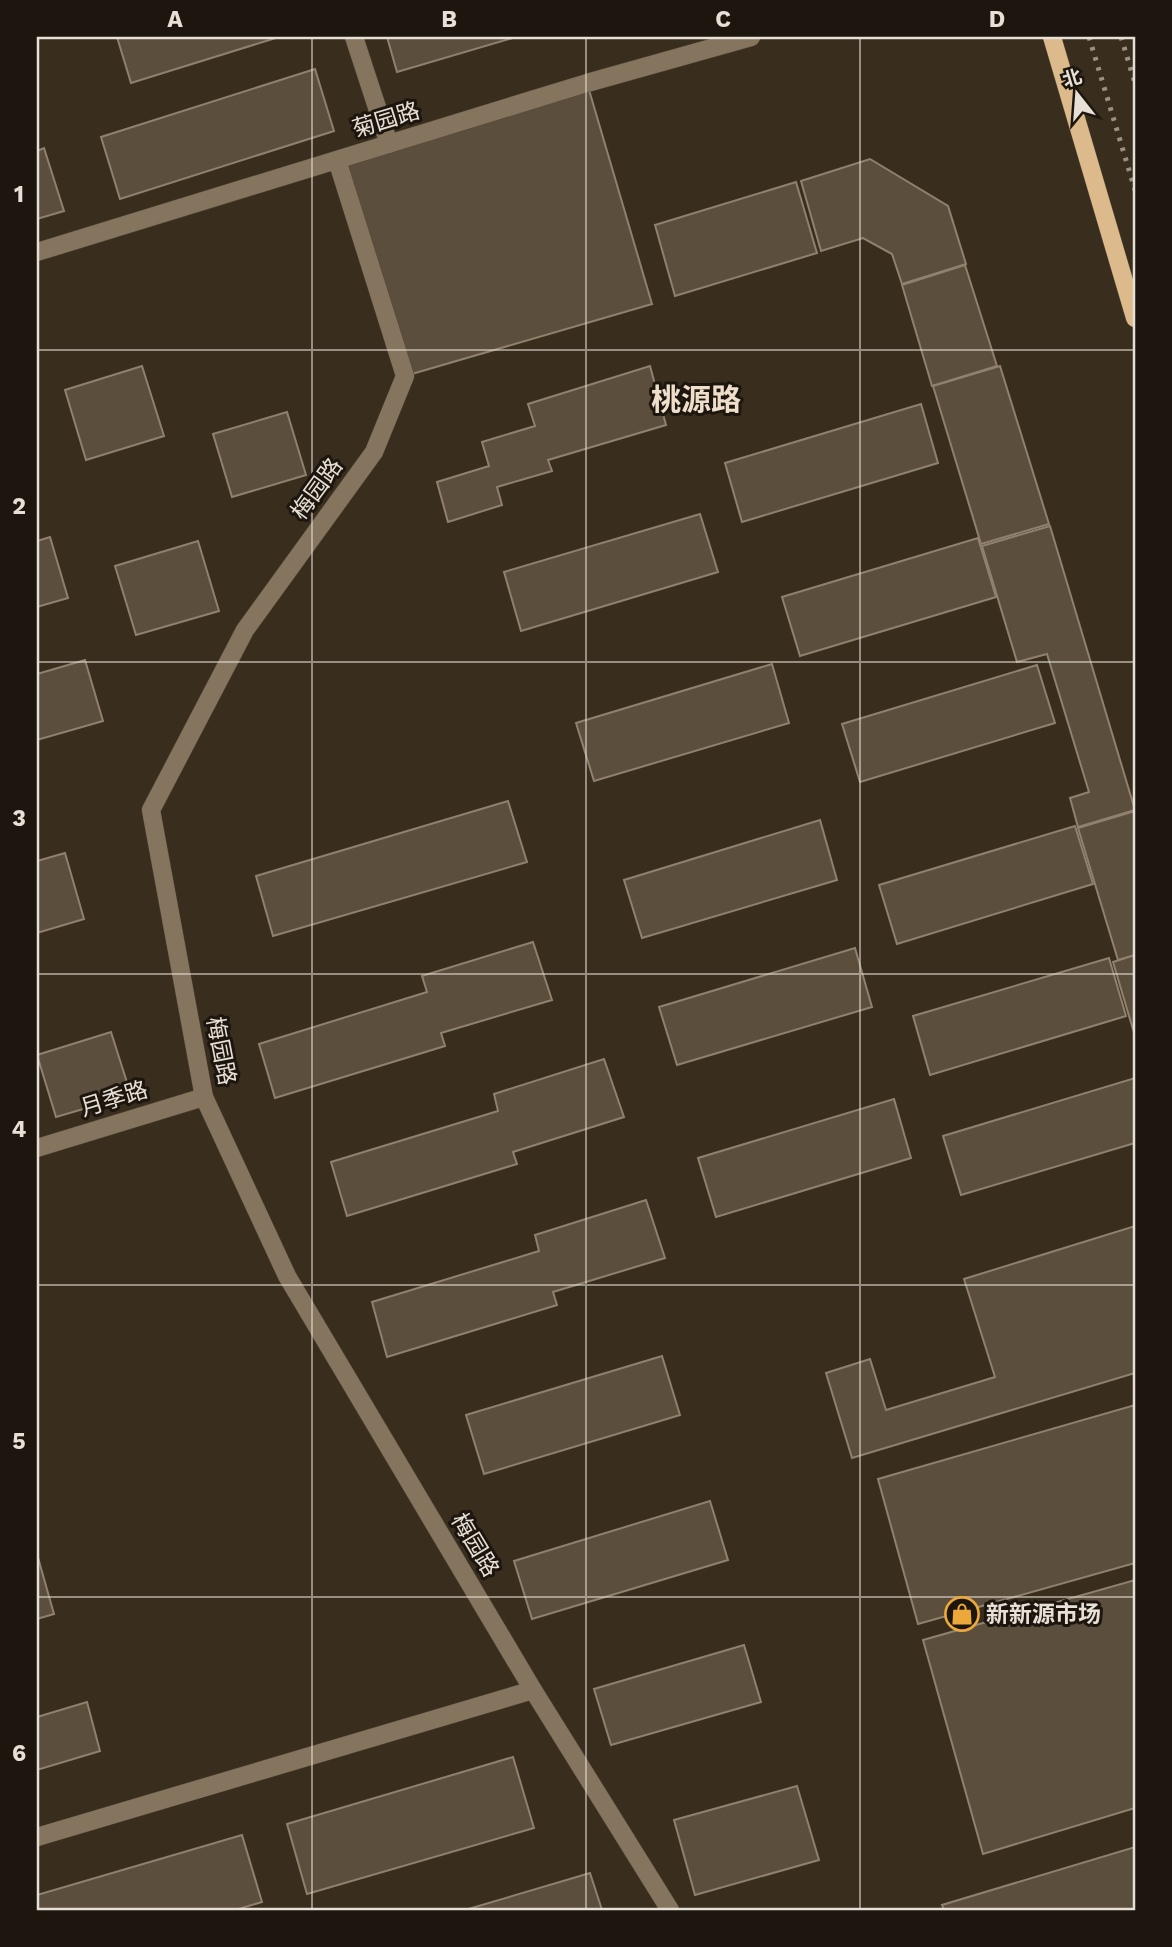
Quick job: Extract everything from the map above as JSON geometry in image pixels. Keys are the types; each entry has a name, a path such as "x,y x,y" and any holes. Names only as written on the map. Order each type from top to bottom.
{"main road":[{"path":"1052,37 1135,318"}],"street":[{"path":"354,37 389,144"},
{"name":"菊园路","path":"37,251 751,37"},
{"name":"梅园路","path":"337,160 405,376 374,452 245,631 151,810 205,1097 287,1276 533,1690 670,1910"},
{"name":"月季路","path":"37,1148 205,1097"},
{"path":"37,1837 533,1690"}],"building":[{"path":"117,37 279,37 131,83"},
{"path":"387,37 516,37 397,72"},
{"path":"315,69 334,131 120,199 101,137"},
{"path":"587,83 652,304 405,376 337,160"},
{"path":"44,148 64,211 37,219 37,151"},
{"path":"870,159 948,206 966,264 902,284 892,254 863,238 821,251 801,181"},
{"path":"796,182 817,253 675,296 655,225"},
{"path":"965,265 997,366 932,386 902,285"},
{"path":"142,366 164,436 86,460 65,390"},
{"path":"650,366 666,425 548,460 552,471 497,487 502,505 448,522 437,482 489,466 482,442 535,426 528,404"},
{"path":"1000,366 1049,524 981,544 933,386"},
{"path":"921,404 938,463 742,522 725,463"},
{"path":"287,412 306,475 232,497 213,434"},
{"path":"700,514 718,572 521,631 504,572"},
{"path":"1050,526 1135,810 1078,827 1070,798 1089,792 1047,654 1017,662 982,546"},
{"path":"50,537 68,598 37,607 37,541"},
{"path":"978,538 996,597 800,656 782,597"},
{"path":"198,541 219,611 136,635 115,566"},
{"path":"85,660 103,721 37,740 37,674"},
{"path":"772,664 789,723 594,781 576,723"},
{"path":"1037,665 1055,723 860,782 842,724"},
{"path":"508,801 527,862 273,936 256,876"},
{"path":"1135,811 1135,955 1118,960 1078,828"},
{"path":"820,820 837,880 642,938 624,880"},
{"path":"1075,826 1093,884 897,944 879,885"},
{"path":"65,853 84,919 37,933 37,861"},
{"path":"533,942 552,1000 441,1033 445,1046 275,1098 259,1044 427,992 422,976"},
{"path":"855,948 872,1007 677,1065 659,1007"},
{"path":"1135,955 1135,1036 1113,962"},
{"path":"1109,958 1126,1016 930,1075 913,1016"},
{"path":"111,1032 131,1095 56,1117 37,1055"},
{"path":"604,1059 624,1117 513,1152 517,1164 347,1216 331,1162 498,1111 494,1094"},
{"path":"1135,1078 1135,1143 961,1195 943,1136"},
{"path":"894,1099 911,1158 716,1217 698,1158"},
{"path":"646,1200 665,1258 553,1292 557,1305 387,1357 372,1302 539,1251 535,1235"},
{"path":"1135,1226 1135,1373 852,1458 826,1373 870,1359 886,1410 995,1377 964,1279"},
{"path":"662,1356 680,1415 484,1474 466,1415"},
{"path":"1135,1405 1135,1563 918,1624 878,1479"},
{"path":"710,1501 728,1560 532,1619 514,1561"},
{"path":"37,1554 54,1614 37,1619"},
{"path":"1135,1580 1135,1808 983,1854 923,1640"},
{"path":"744,1645 761,1702 611,1745 594,1689"},
{"path":"87,1702 100,1751 37,1770 37,1717"},
{"path":"513,1757 534,1828 307,1894 287,1824"},
{"path":"797,1786 819,1860 695,1895 674,1820"},
{"path":"242,1835 262,1902 235,1910 37,1910 37,1895"},
{"path":"1135,1847 1135,1910 944,1910 942,1905"},
{"path":"590,1873 602,1910 465,1910"}],"railway":[{"path":"1089,37 1135,190"},
{"path":"1121,37 1135,83"}],"place":[{"name":"新新源市场","path":"962,1614"}],"district":[{"name":"桃源路","path":"696,399"}]}
